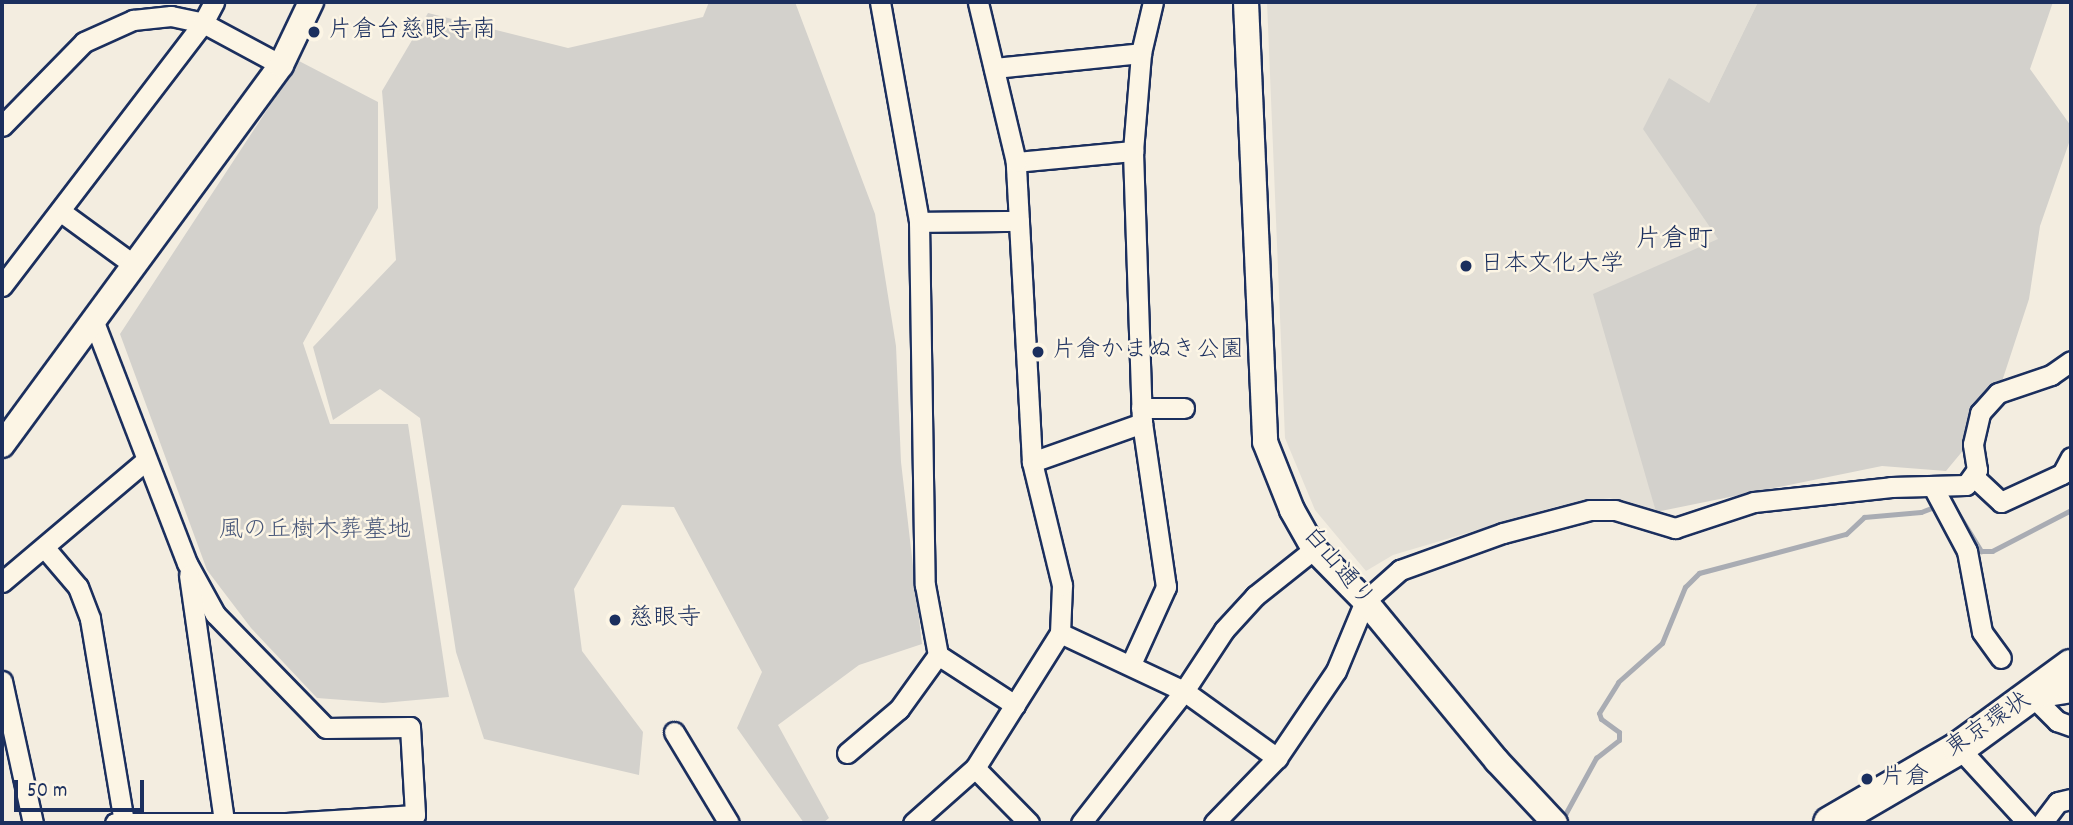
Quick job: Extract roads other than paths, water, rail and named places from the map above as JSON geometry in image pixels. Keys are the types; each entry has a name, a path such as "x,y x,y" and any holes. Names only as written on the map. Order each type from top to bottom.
{"highway":[{"name":"東京環状","path":"1830,823 1959,748 2034,698 2071,666"}],"street":[{"path":"2,286 203,23 214,2"},
{"path":"2,445 281,65 311,2"},
{"path":"847,752 899,709 938,655 925,585 919,222 880,2"},
{"path":"913,823 975,768 1060,633 1062,585 1032,462 1016,162 978,2"},
{"path":"1131,664 1166,587 1141,416 1133,151 1141,53 1153,2"},
{"name":"白山通り","path":"1245,2 1265,442 1292,510 1314,549 1365,601 1497,761 1553,821"},
{"path":"2,126 84,42 109,28 171,16 203,23 281,65"},
{"path":"994,68 1141,53"},
{"path":"1016,162 1133,151"},
{"path":"60,211 134,265"},
{"path":"919,222 1019,221"},
{"path":"44,547 78,587 90,619 119,823 225,820 286,823 415,816 410,727 326,728 215,614 187,564 145,461 94,322"},
{"path":"1214,823 1277,758 1336,671 1365,601 1400,570 1503,533 1590,510 1615,510 1675,527 1755,502 1966,485 1977,470 1973,444 1979,413 1998,393 2051,375 2071,361"},
{"path":"1032,462 1141,416 1184,408"},
{"path":"1973,476 2001,502 2062,474 2071,457"},
{"path":"2,582 145,461"},
{"path":"1933,486 1967,551 1982,632 2001,658"},
{"path":"1082,823 1184,691 1224,630 1255,596 1314,549"},
{"path":"187,564 225,820"},
{"path":"1060,633 1184,691 1277,758"},
{"path":"938,655 1015,705"},
{"path":"2,681 33,823"},
{"path":"2034,698 2071,692"},
{"path":"2034,698 2057,721 2071,726"},
{"path":"674,732 729,823"},
{"path":"1959,748 2028,823"},
{"path":"975,768 1029,823"},
{"path":"2042,823 2058,802 2071,799"}],"waterway":[{"path":"1562,820 1596,758 1619,740 1619,732 1601,719 1599,713 1618,682 1662,643 1685,587 1699,573 1846,534 1864,517 1921,512 1937,506"},
{"path":"1954,507 1981,551 1992,551 2071,510"}],"place":[{"name":"片倉台慈眼寺南","path":"314,32"},
{"name":"日本文化大学","path":"1466,266"},
{"name":"片倉かまぬき公園","path":"1038,352"},
{"name":"慈眼寺","path":"615,620"},
{"name":"片倉","path":"1867,779"}],"district":[{"name":"片倉町","path":"1674,241"}],"park label":[{"name":"風の丘樹木葬墓地","path":"315,532"}]}
